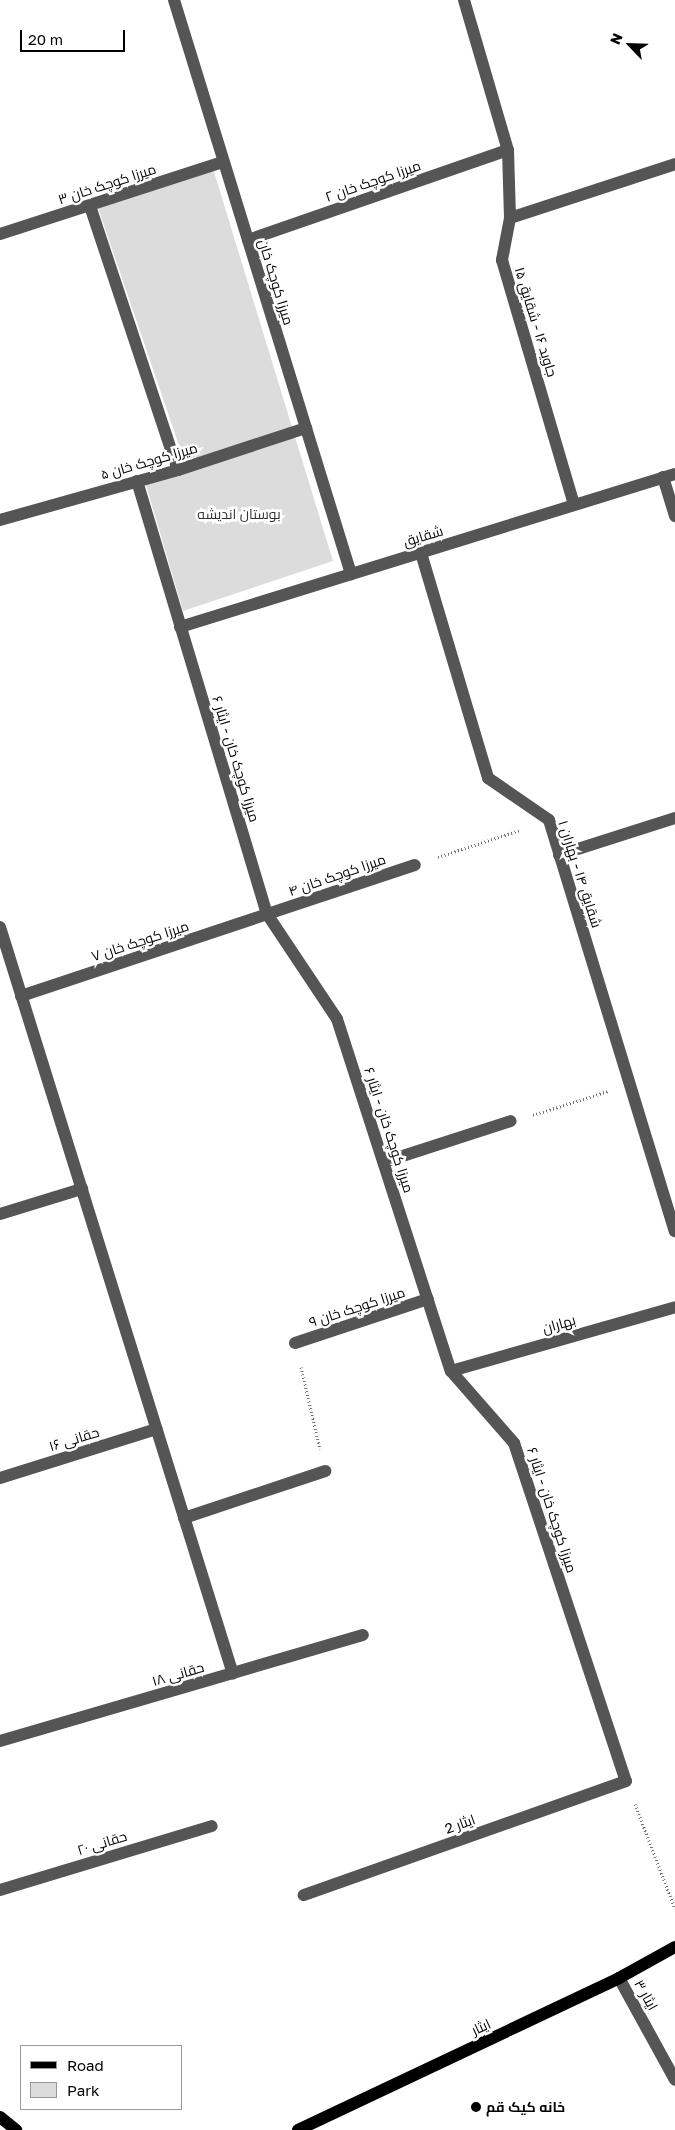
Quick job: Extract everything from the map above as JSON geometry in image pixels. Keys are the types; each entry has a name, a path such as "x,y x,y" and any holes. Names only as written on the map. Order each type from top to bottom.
{"main road":[{"name":"ایثار","path":"298,2130 620,1978 675,1947"},
{"path":"0,2118 16,2130"}],"street":[{"name":"میرزا کوچک خان","path":"174,0 351,574"},
{"name":"جاوید ۱۶ - شقایق ۱۵","path":"464,0 508,150 510,218 502,260 574,504"},
{"name":"میرزا کوچک خان ۲","path":"248,240 508,150"},
{"name":"میرزا کوچک خان ۳","path":"0,234 224,162"},
{"path":"510,218 675,164"},
{"path":"90,206 178,470"},
{"name":"میرزا کوچک خان ۵","path":"0,520 178,470 306,428"},
{"path":"669,475 675,516"},
{"name":"شقایق","path":"180,627 669,475"},
{"name":"میرزا کوچک خان - ایثار ۶","path":"137,481 268,914 337,1019 451,1371 514,1443 626,1781"},
{"name":"شقایق ۱۴ - بهاران ۱","path":"421,553 488,778 549,820 675,1231"},
{"path":"559,855 675,818"},
{"name":"میرزا کوچک خان ۴","path":"268,914 415,865"},
{"name":"میرزا کوچک خان ۷","path":"21,996 268,914"},
{"path":"0,927 6,966 21,996 233,1674"},
{"path":"384,1162 511,1122"},
{"path":"0,1214 82,1189"},
{"name":"میرزا کوچک خان ۹","path":"295,1343 428,1299"},
{"name":"بهاران","path":"451,1371 675,1307"},
{"name":"حقانی ۱۶","path":"0,1478 156,1429"},
{"path":"184,1518 325,1471"},
{"name":"حقانی ۱۸","path":"0,1741 363,1635"},
{"name":"ایثار 2","path":"304,1895 626,1781"},
{"name":"حقانی ۲۰","path":"0,1890 212,1826"},
{"name":"ایثار ۳","path":"620,1978 675,2080"}],"path":[{"path":"415,865 549,820"},
{"path":"511,1122 630,1084"},
{"path":"295,1343 325,1471"},
{"path":"626,1781 675,1909"}],"green space":[{"name":"بوستان اندیشه","path":"211,162 333,561 183,611 143,475 185,463 98,208"}],"place":[{"name":"خانه کیک قم","path":"476,2107"}]}
